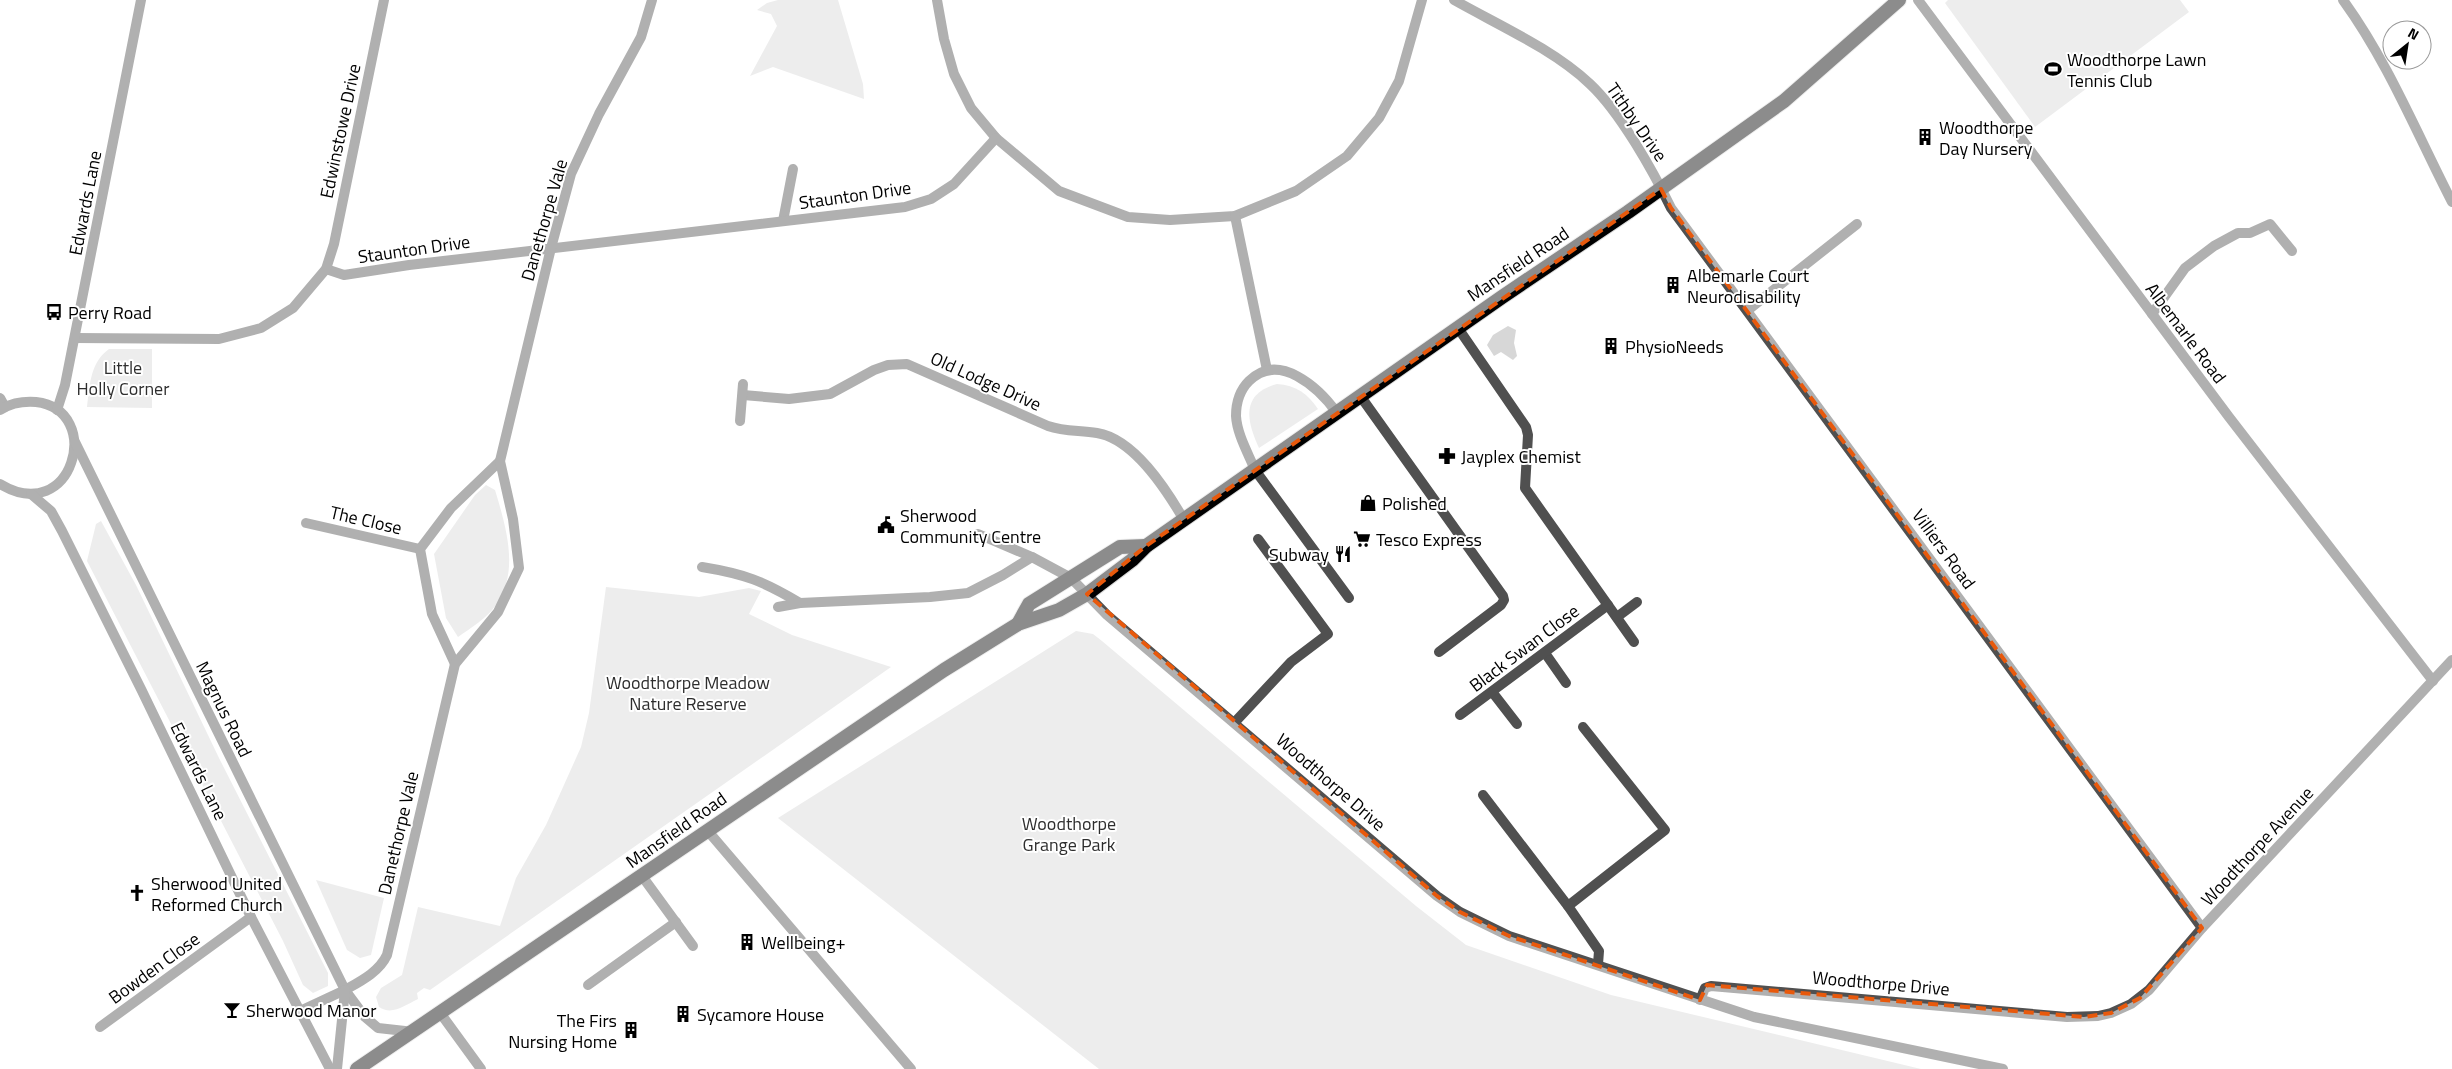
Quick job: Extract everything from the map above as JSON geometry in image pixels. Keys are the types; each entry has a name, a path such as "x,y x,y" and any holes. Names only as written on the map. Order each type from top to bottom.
{"highway":[{"name":"Mansfield Road","path":"357,1069 441,1014 914,690 1018,624 1059,610 1087,594 1132,560 1146,546 1458,328 1662,189 1784,101 1899,0"},
{"name":"Mansfield Road","path":"1018,624 1029,604 1120,547 1146,546"}],"street":[{"name":"Edwards Lane","path":"57,410 65,385 75,338 141,0"},
{"name":"Edwinstowe Drive","path":"326,268 336,234 384,0"},
{"name":"Danethorpe Vale","path":"300,1011 345,990 382,964 386,955 454,664 498,612 519,568 513,519 500,461 551,248 571,174 599,114 641,37 652,0"},
{"path":"937,0 944,39 954,74 971,108 996,138 1060,191 1128,217 1179,220 1235,216 1296,191 1347,156 1379,118 1399,81 1422,0"},
{"name":"Tithby Drive","path":"1454,0 1563,62 1590,84 1606,102 1662,189"},
{"name":"Albemarle Road","path":"1918,0 2152,314 2433,681"},
{"path":"2343,0 2359,22 2400,94 2452,202"},
{"name":"Staunton Drive","path":"326,268 344,275 551,248 905,207 931,200 954,184 996,138"},
{"name":"Staunton Drive","path":"783,221 793,169"},
{"name":"Villiers Road","path":"1662,189 1671,208 2202,928"},
{"path":"1235,216 1268,370"},
{"path":"1748,310 1857,224"},
{"path":"2152,314 2185,268 2214,246 2238,233 2250,233 2270,224 2292,251"},
{"path":"75,338 219,339 261,328 293,308 326,268"},
{"path":"1458,328 1526,427 1528,435 1525,488 1634,642"},
{"name":"Old Lodge Drive","path":"743,396 789,399 830,394 888,365 907,364 1048,426 1065,431 1097,433 1114,438 1144,463 1184,520"},
{"path":"1337,413 1327,399 1308,383 1293,374 1268,370 1254,376 1243,387 1237,404 1236,417 1241,436 1255,470 1349,598"},
{"path":"740,421 743,384"},
{"path":"1360,397 1503,596 1504,600 1501,605 1440,652"},
{"path":"2,405 25,401 42,403 57,410"},
{"name":"Magnus Road","path":"57,410 66,419 75,442 345,990 365,1017 378,1028 414,1032"},
{"path":"0,484 12,491 31,494 49,489 62,480 69,471 75,456 75,442"},
{"path":"454,664 432,614 420,549 451,508 500,461"},
{"name":"Edwards Lane","path":"31,494 51,511 62,530 251,917 330,1069"},
{"name":"The Close","path":"306,523 420,549"},
{"name":"Woodthorpe Drive","path":"978,534 1032,557 1071,578 1107,615 1438,896 1460,912 1509,936 1754,1017 2002,1069"},
{"path":"1235,722 1291,662 1328,634 1258,539"},
{"path":"778,607 800,603 930,597 968,593 1032,557"},
{"path":"702,567 749,577 767,583 800,603"},
{"path":"1617,617 1638,602"},
{"name":"Black Swan Close","path":"1460,716 1608,605"},
{"path":"1545,653 1566,683"},
{"name":"Woodthorpe Avenue","path":"2066,1017 2098,1016 2131,1004 2149,990 2202,928 2452,660"},
{"path":"1493,693 1517,724"},
{"path":"1568,906 1665,830 1583,727"},
{"path":"1483,795 1568,906 1599,952 1598,964"},
{"path":"707,830 911,1069"},
{"path":"642,876 693,946"},
{"name":"Bowden Close","path":"100,1028 251,917"},
{"path":"588,985 676,922"},
{"name":"Woodthorpe Drive","path":"1700,1000 1706,988 1711,986 2066,1017"},
{"path":"337,1069 345,990"},
{"path":"441,1014 481,1069"}],"highlighted area":[{"path":"1661,189 1671,208 2202,928 2140,998 2111,1013 2084,1017 1707,985 1700,1000 1509,936 1460,912 1437,896 1087,594 1146,546"}],"green space":[{"path":"778,0 838,0 863,84 864,99 773,67 750,76 777,26 771,14 757,10 767,3"},
{"name":"Woodthorpe Lawn Tennis Club","path":"1948,0 2180,0 2189,12 2035,127 1945,3"},
{"path":"1508,326 1516,330 1514,343 1517,356 1513,360 1501,352 1494,356 1487,345 1493,335"},
{"name":"Little Holly Corner","path":"109,349 152,349 152,408 87,407 94,367"},
{"path":"1277,384 1290,386 1301,391 1318,409 1259,448 1249,418 1252,401 1265,388"},
{"path":"486,485 495,490 503,519 509,549 508,578 503,592 492,610 458,637 446,618 434,554 475,495"},
{"path":"101,521 136,585 219,758 328,973 328,986 313,993 303,985 283,941 87,561 96,524"},
{"name":"Woodthorpe Meadow Nature Reserve","path":"606,587 699,597 749,588 761,591 749,614 792,635 891,667 430,990 424,988 417,993 418,999 394,1010 379,1007 376,997 381,988 402,975 418,907 500,926 516,878 546,825 581,747 589,713"},
{"name":"Woodthorpe Grange Park","path":"1076,631 1093,634 1102,641 1416,906 1466,945 1611,995 1921,1069 1099,1069 778,818"},
{"path":"316,880 384,898 371,955 360,958 347,950"}],"place":[{"name":"Woodthorpe Lawn Tennis Club","path":"2053,69"},
{"name":"Woodthorpe Day Nursery","path":"1925,137"},
{"name":"Albemarle Court Neurodisability","path":"1673,285"},
{"name":"Perry Road","path":"54,312"},
{"name":"PhysioNeeds","path":"1611,346"},
{"name":"Jayplex Chemist","path":"1447,456"},
{"name":"Polished","path":"1368,503"},
{"name":"Sherwood Community Centre","path":"886,525"},
{"name":"Tesco Express","path":"1362,539"},
{"name":"Subway","path":"1343,554"},
{"name":"Sherwood United Reformed Church","path":"137,893"},
{"name":"Wellbeing+","path":"747,942"},
{"name":"Sherwood Manor","path":"232,1010"},
{"name":"Sycamore House","path":"683,1014"},
{"name":"The Firs Nursing Home","path":"631,1030"}]}
